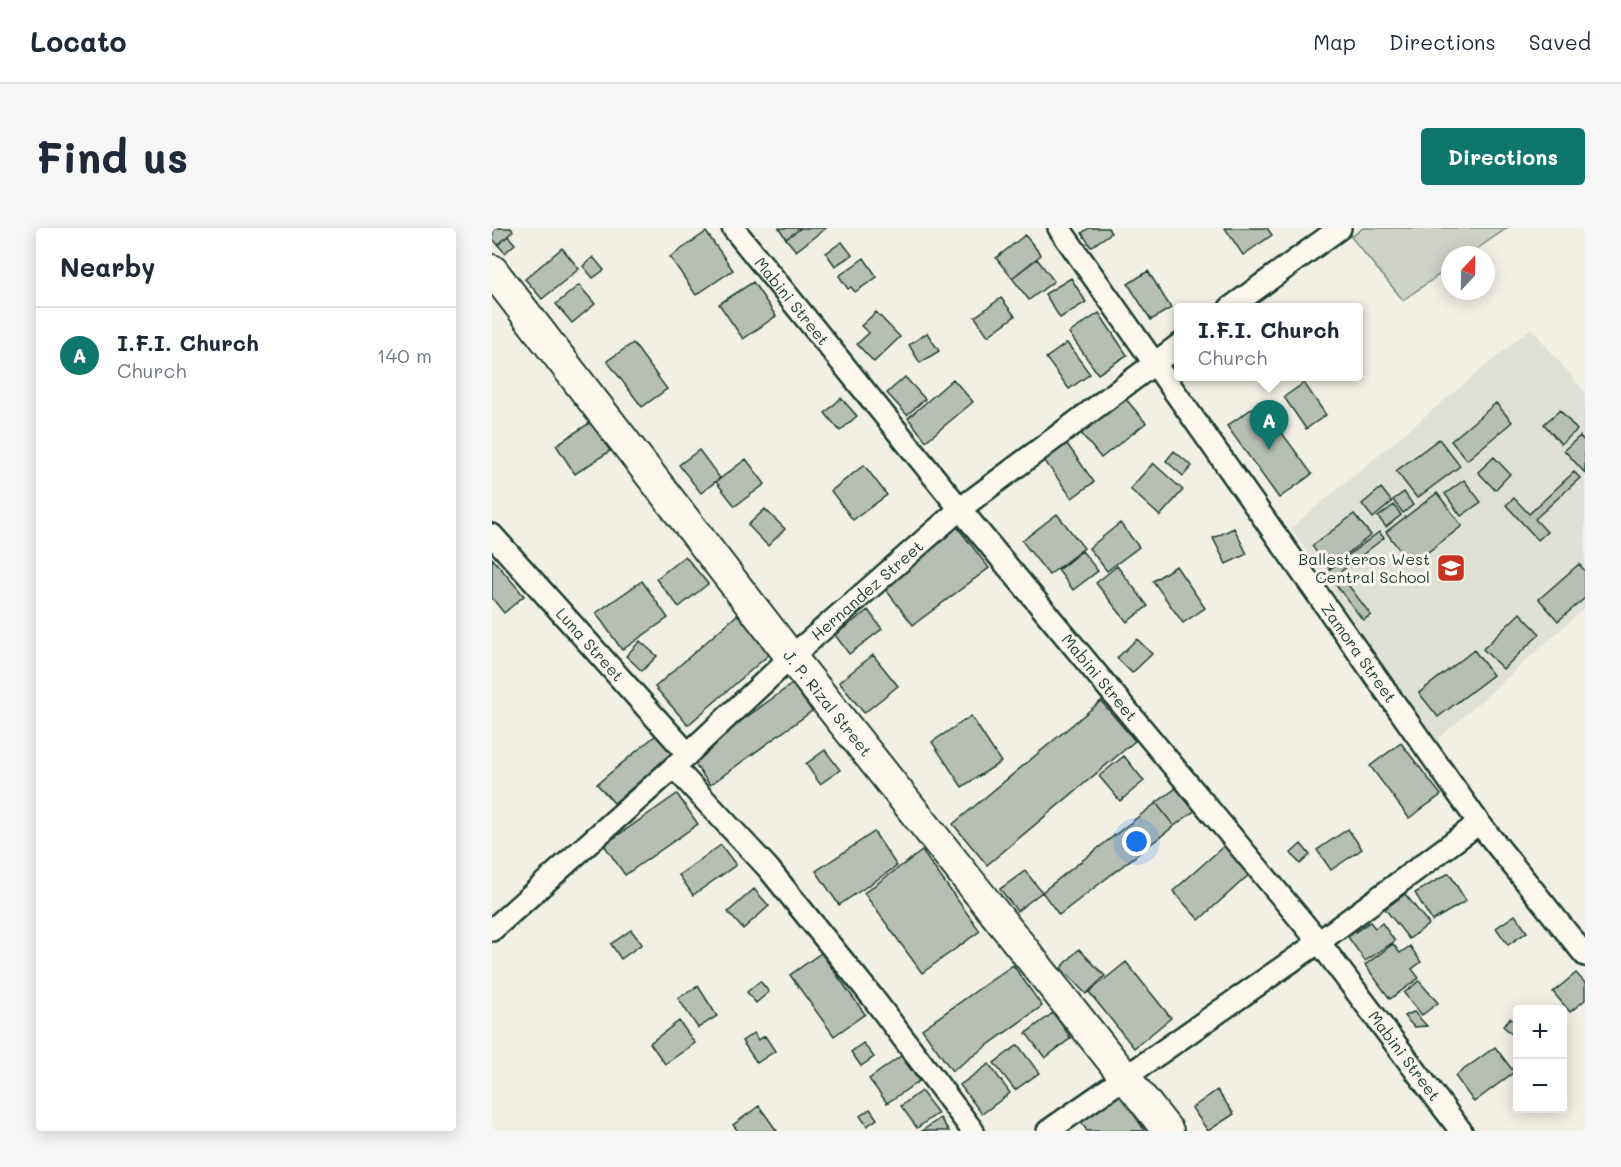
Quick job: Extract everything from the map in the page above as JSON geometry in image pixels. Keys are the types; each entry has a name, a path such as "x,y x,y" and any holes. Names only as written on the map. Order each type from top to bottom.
{"main road":[{"name":"J. P. Rizal Street","path":"492,270 791,657 1168,1131"}],"street":[{"name":"Mabini Street","path":"733,228 960,509 1319,942 1461,1131"},
{"name":"Zamora Street","path":"1059,228 1479,823 1585,955"},
{"path":"1237,303 1340,228"},
{"name":"Hernandez Street","path":"492,930 681,761 791,657 960,509 1174,349"},
{"name":"Luna Street","path":"492,535 681,761 873,998 973,1131"},
{"path":"1048,1131 1125,1075 1319,942 1479,823"}],"shaded area":[{"path":"1363,228 1507,228 1481,246 1441,246 1441,273 1403,300 1351,237"},
{"name":"Ballesteros West Central School","path":"1531,328 1585,392 1585,608 1434,743 1291,528"}],"building":[{"path":"494,228 511,228 513,231 498,245 492,238"},
{"path":"779,228 801,228 786,239"},
{"path":"801,228 826,228 796,251 786,239"},
{"path":"1089,228 1108,228 1111,233 1091,247 1082,233"},
{"path":"1225,228 1267,228 1272,235 1243,255"},
{"path":"706,232 733,270 696,295 670,257"},
{"path":"1025,235 1041,255 1012,278 996,258"},
{"path":"508,236 515,244 505,253 498,245"},
{"path":"842,242 852,255 835,266 826,253"},
{"path":"562,248 579,269 542,299 525,279"},
{"path":"593,257 604,270 593,278 583,266"},
{"path":"864,258 877,277 855,292 851,287 848,289 839,276"},
{"path":"1037,259 1054,281 1029,300 1012,278"},
{"path":"1148,271 1171,308 1151,320 1128,284"},
{"path":"1071,278 1086,302 1060,318 1045,294"},
{"path":"753,282 776,316 743,339 719,304"},
{"path":"579,285 595,304 572,323 556,304"},
{"path":"1001,298 1015,316 988,336 975,317"},
{"path":"876,312 900,337 874,362 857,344 869,333 861,326"},
{"path":"1099,313 1127,355 1098,374 1069,333"},
{"path":"927,333 939,351 920,363 909,345"},
{"path":"633,343 667,389 642,407 607,361"},
{"path":"1067,343 1090,374 1069,389 1046,358"},
{"path":"905,377 925,399 907,415 887,393"},
{"path":"953,379 973,402 926,441 908,418"},
{"path":"1304,383 1326,415 1306,429 1284,397"},
{"path":"841,398 857,416 840,431 825,413"},
{"path":"1125,398 1146,423 1101,458 1081,433"},
{"path":"1260,403 1312,474 1279,498 1227,426"},
{"path":"1496,403 1512,422 1467,460 1451,441"},
{"path":"1560,410 1577,430 1561,444 1544,424"},
{"path":"591,422 610,451 575,474 556,445"},
{"path":"1580,436 1585,442 1585,473 1564,450"},
{"path":"1439,439 1460,466 1417,498 1396,471"},
{"path":"1067,444 1094,482 1072,498 1044,460"},
{"path":"699,450 720,478 701,493 679,465"},
{"path":"1174,451 1192,466 1183,476 1166,461"},
{"path":"1494,457 1510,474 1495,490 1478,472"},
{"path":"746,459 765,484 735,506 716,482"},
{"path":"1153,463 1183,490 1160,516 1130,489"},
{"path":"864,465 887,495 853,520 831,491"},
{"path":"1574,472 1580,478 1535,519 1547,532 1538,540 1506,505 1514,498 1529,514"},
{"path":"1464,480 1481,502 1461,516 1445,494"},
{"path":"1381,488 1392,502 1373,518 1362,504"},
{"path":"1404,492 1413,505 1403,513 1393,500"},
{"path":"1437,493 1462,526 1411,565 1386,532"},
{"path":"1394,505 1401,515 1386,527 1378,517"},
{"path":"765,509 785,529 768,546 748,525"},
{"path":"1057,514 1084,548 1049,575 1022,541"},
{"path":"1354,514 1371,535 1329,568 1312,546"},
{"path":"1120,523 1139,547 1107,571 1089,548"},
{"path":"955,524 989,568 913,625 879,581"},
{"path":"1234,528 1247,554 1226,564 1213,538"},
{"path":"1379,532 1384,538 1339,573 1371,615 1363,620 1326,572"},
{"path":"1082,551 1098,571 1073,590 1058,570"},
{"path":"685,556 708,584 679,607 656,579"},
{"path":"492,558 524,596 504,613 492,598"},
{"path":"1579,564 1585,571 1585,598 1558,621 1539,599"},
{"path":"1117,566 1148,606 1127,622 1096,583"},
{"path":"1176,566 1205,608 1183,623 1153,581"},
{"path":"642,581 668,618 622,650 596,613"},
{"path":"868,610 882,629 849,654 835,635"},
{"path":"1520,613 1540,634 1503,669 1483,649"},
{"path":"738,614 772,652 688,725 655,687"},
{"path":"1137,639 1152,654 1132,673 1117,658"},
{"path":"640,641 657,656 642,671 626,656"},
{"path":"1474,650 1493,675 1438,717 1419,693"},
{"path":"873,655 898,686 864,713 839,682"},
{"path":"792,684 812,711 710,785 690,758"},
{"path":"1101,701 1135,741 987,865 953,824"},
{"path":"971,716 1001,762 962,787 932,742"},
{"path":"656,735 672,755 614,803 597,784"},
{"path":"1401,743 1441,795 1409,818 1370,766"},
{"path":"825,750 840,770 820,784 806,764"},
{"path":"1124,756 1144,781 1120,801 1099,776"},
{"path":"1179,786 1197,809 1174,826 1156,803"},
{"path":"677,794 698,824 625,875 604,845"},
{"path":"1156,803 1174,826 1059,915 1042,892"},
{"path":"1348,829 1362,849 1331,870 1317,850"},
{"path":"874,832 897,866 839,905 816,871"},
{"path":"1301,844 1310,855 1300,864 1291,853"},
{"path":"721,845 736,865 693,895 679,875"},
{"path":"1225,845 1251,873 1199,920 1173,891"},
{"path":"922,851 980,931 922,973 864,893"},
{"path":"1025,871 1042,892 1017,911 1000,889"},
{"path":"1449,873 1466,901 1432,921 1415,893"},
{"path":"754,889 769,906 743,929 728,912"},
{"path":"1405,894 1429,924 1409,939 1385,909"},
{"path":"1515,915 1527,932 1508,945 1496,928"},
{"path":"1370,922 1375,928 1382,923 1395,941 1365,961 1348,937"},
{"path":"631,930 642,944 621,959 611,944"},
{"path":"1393,944 1400,953 1410,946 1421,962 1412,969 1419,978 1390,999 1365,965"},
{"path":"1079,949 1105,976 1086,994 1061,968"},
{"path":"821,953 865,1014 834,1036 790,975"},
{"path":"1126,962 1171,1018 1134,1048 1089,992"},
{"path":"1013,965 1042,1006 952,1071 922,1029"},
{"path":"1576,973 1585,983 1585,1000 1570,1012 1567,1005 1564,1005 1553,992"},
{"path":"760,981 769,992 756,1003 747,992"},
{"path":"1419,981 1438,1003 1422,1015 1404,993"},
{"path":"698,986 717,1016 698,1028 678,998"},
{"path":"1414,1012 1427,1026 1414,1027 1404,1016"},
{"path":"1053,1013 1071,1038 1045,1058 1026,1033"},
{"path":"1510,1018 1513,1021 1513,1035 1503,1026"},
{"path":"679,1021 695,1043 665,1064 650,1043"},
{"path":"754,1033 758,1040 765,1036 775,1051 757,1063 742,1041"},
{"path":"863,1043 874,1057 861,1066 851,1052"},
{"path":"1018,1045 1039,1073 1015,1090 994,1063"},
{"path":"1495,1047 1513,1071 1474,1102 1455,1076"},
{"path":"901,1056 919,1081 887,1103 869,1079"},
{"path":"989,1064 1010,1093 982,1114 960,1085"},
{"path":"1115,1086 1145,1131 1087,1131 1075,1113"},
{"path":"1217,1090 1234,1114 1208,1131 1192,1108"},
{"path":"921,1091 938,1113 917,1128 901,1106"},
{"path":"759,1106 777,1131 738,1131 733,1125"},
{"path":"870,1109 877,1119 867,1126 860,1116"},
{"path":"940,1118 949,1131 922,1131"}],"place":[{"name":"I.F.I. Church","path":"1269,450"},
{"name":"Ballesteros West Central School","path":"1451,568"}]}
